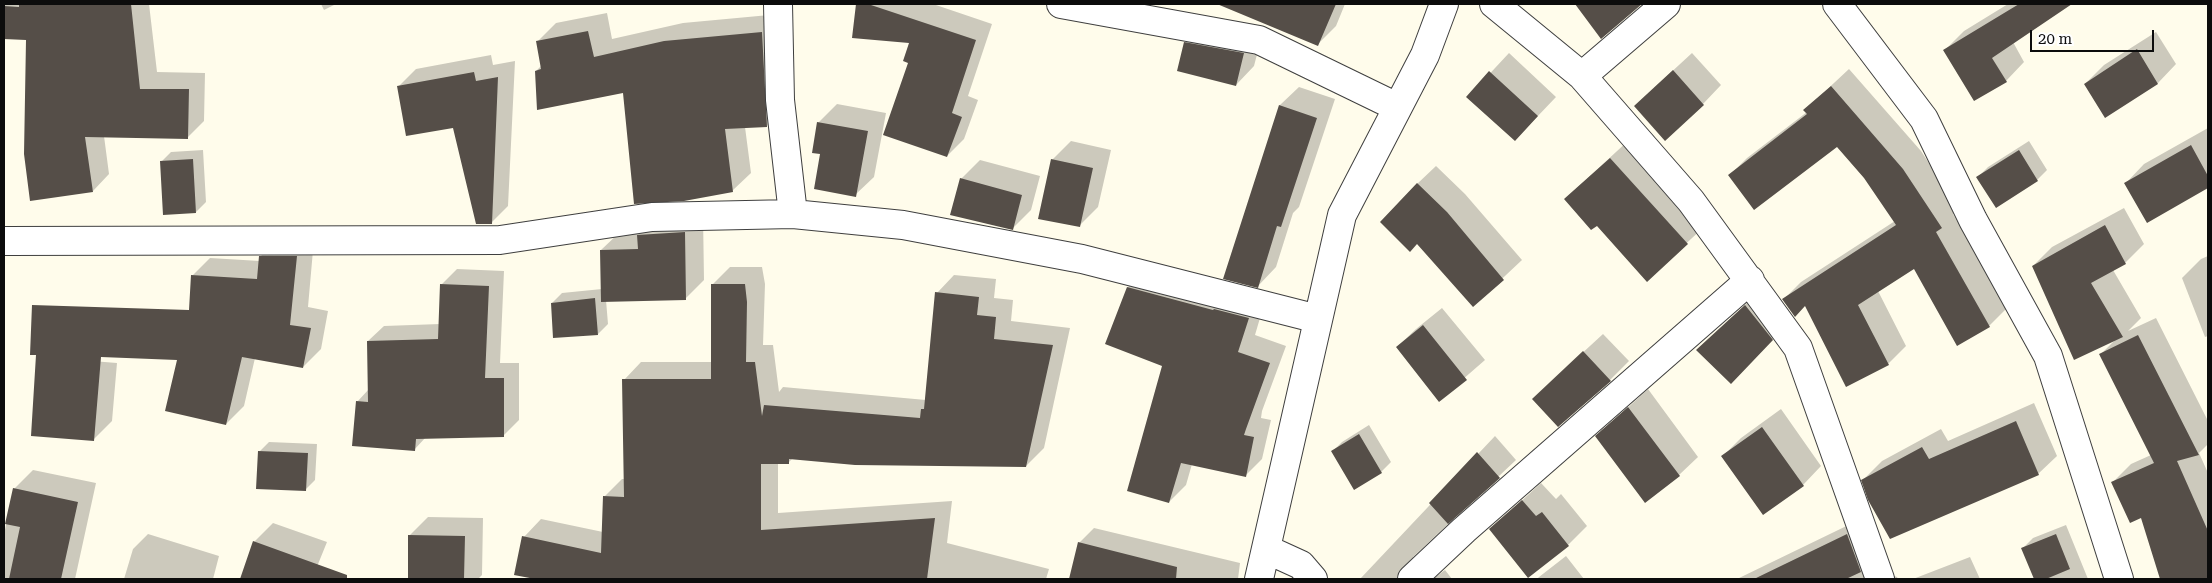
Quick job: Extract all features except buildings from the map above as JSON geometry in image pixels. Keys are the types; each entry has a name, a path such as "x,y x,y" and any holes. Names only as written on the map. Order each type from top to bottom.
{"street":[{"path":"778,4 780,100 793,214"},
{"path":"1061,4 1260,40 1396,107"},
{"path":"1259,579 1342,215 1396,107 1426,55 1444,4"},
{"path":"1494,4 1582,76 1691,201 1798,348 1880,579"},
{"path":"1582,76 1666,4"},
{"path":"1837,4 1924,119 1973,220 2048,356 2119,579"},
{"path":"4,241 500,240 652,217 793,214 903,225 1082,259 1318,319"},
{"path":"1412,579 1464,530 1750,280"},
{"path":"1266,549 1301,565 1313,579"}]}
